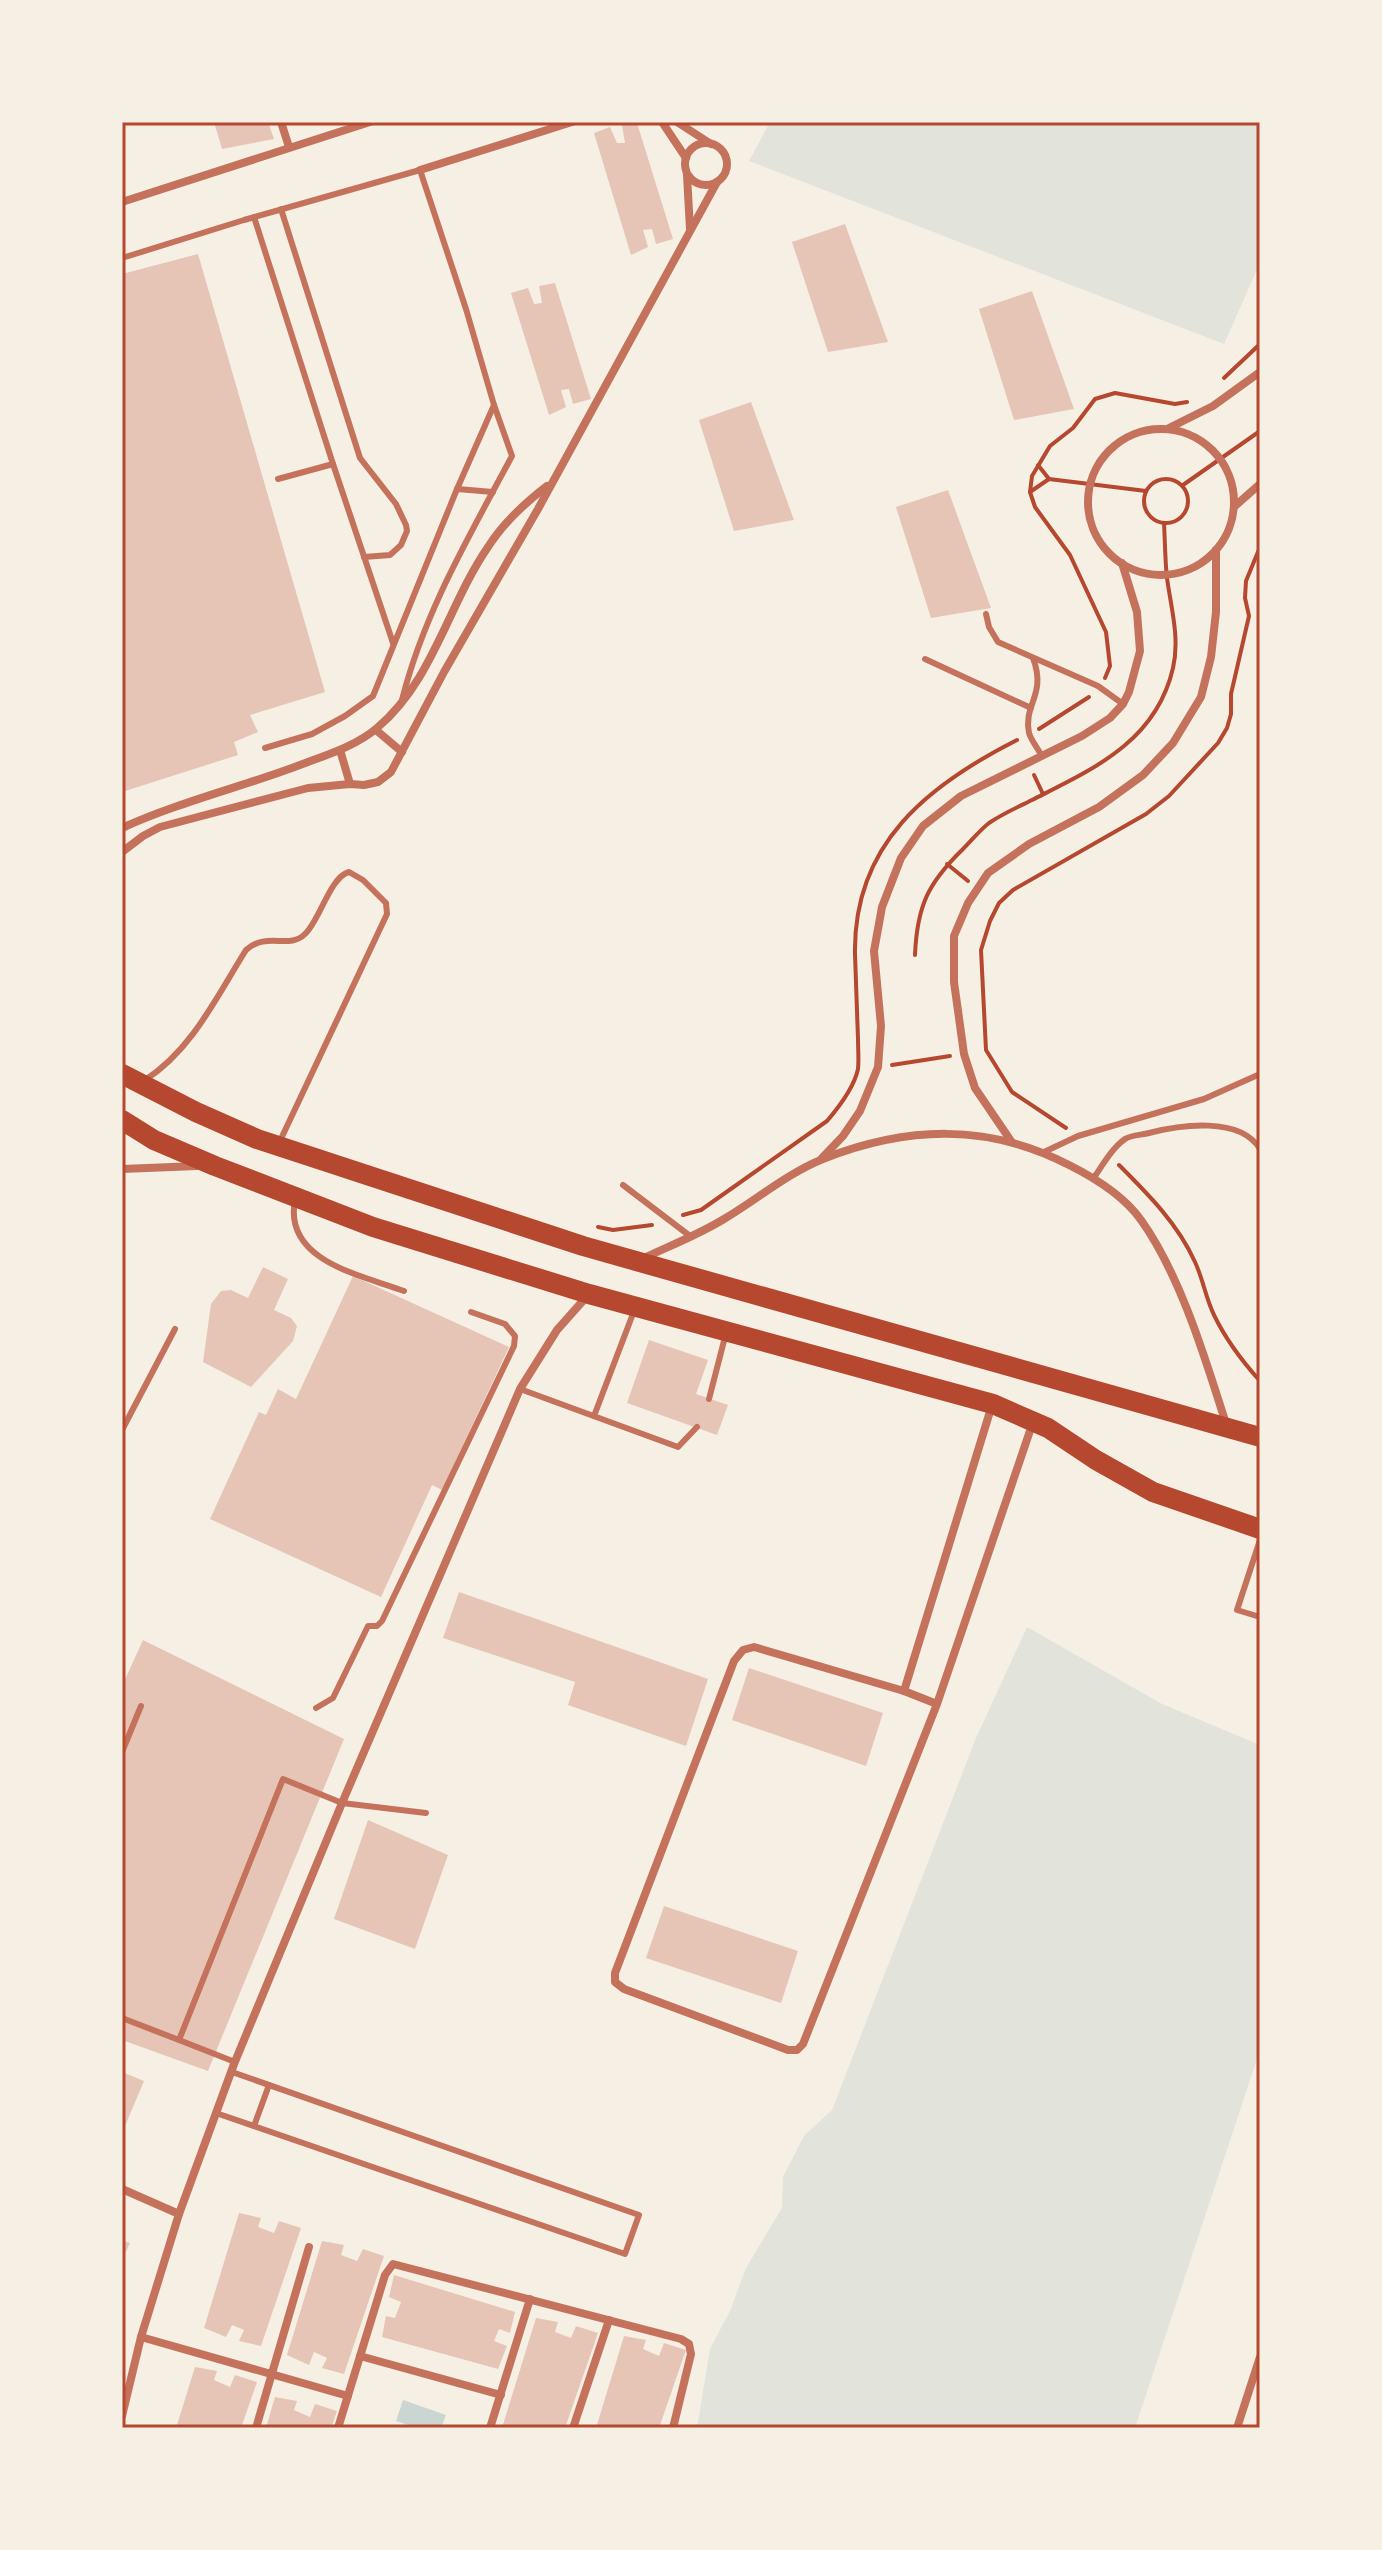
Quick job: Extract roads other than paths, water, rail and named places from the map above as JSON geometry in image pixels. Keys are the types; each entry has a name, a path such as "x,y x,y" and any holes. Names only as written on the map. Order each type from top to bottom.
{"highway":[{"path":"130,1079 196,1112 277,1146 583,1246 1260,1437"},
{"path":"122,1120 154,1140 373,1227 589,1294 993,1404 1048,1428 1153,1492 1260,1529"}],"street":[{"path":"281,122 289,147"},
{"path":"122,202 370,122"},
{"path":"420,170 572,122"},
{"path":"662,122 686,158 691,230"},
{"path":"122,852 160,827 296,791 378,782 391,772 726,169 727,161 719,148 688,125 677,122"},
{"path":"686,158 695,146 711,144"},
{"path":"687,174 691,180 704,185 717,182"},
{"path":"1168,429 1213,406 1260,372"},
{"path":"1168,429 1190,434 1209,446 1221,459 1233,484 1235,506 1229,530 1216,550 1201,564 1167,575 1140,572 1105,549 1094,530 1089,510 1091,483 1096,468 1109,451 1126,438 1145,430 1168,429"},
{"path":"122,828 340,750 376,730 414,686 488,546 524,504 551,483"},
{"path":"1235,506 1260,484"},
{"path":"1011,1142 975,1088 964,1054 954,982 954,936 968,903 988,873 1029,844 1099,807 1143,775 1173,743 1201,697 1211,657 1216,612 1216,550"},
{"path":"821,1160 860,1111 878,1067 881,1026 874,951 882,907 901,858 923,826 961,796 1082,736 1110,718 1123,704 1140,651 1137,612 1122,563"},
{"path":"376,730 402,752"},
{"path":"340,750 350,784"},
{"path":"638,1262 721,1221 821,1160 905,1136 947,1132 982,1135 1011,1142 1044,1152 1112,1190 1139,1217 1161,1252 1203,1351 1227,1428"},
{"path":"122,1169 215,1166"},
{"path":"122,2416 141,2337 179,2214 233,2067 342,1803 520,1389 557,1330 589,1294"},
{"path":"904,1691 993,1404"},
{"path":"937,1704 904,1691 754,1647 743,1650 734,1661 615,1973 615,1982 624,1989 788,2050 797,2050 803,2044 937,1704 1033,1422"},
{"path":"122,2189 179,2214"},
{"path":"256,2428 309,2247"},
{"path":"338,2428 385,2275 393,2264 681,2339 689,2344 691,2354 673,2428"},
{"path":"490,2428 530,2299"},
{"path":"573,2428 609,2320"},
{"path":"141,2337 348,2396"},
{"path":"360,2356 501,2395"},
{"path":"1237,2428 1260,2357"}],"lane":[{"path":"122,258 420,170 512,456 436,600 412,660 401,704"},
{"path":"281,209 360,458 396,504 406,525 407,531 401,545 390,555 364,557"},
{"path":"254,217 393,643"},
{"path":"265,748 312,734 373,696 494,405"},
{"path":"278,479 333,464"},
{"path":"457,489 493,492"},
{"path":"986,614 998,642 1098,686 1123,704"},
{"path":"1033,658 1039,685 1031,708 1029,734 1042,756"},
{"path":"925,659 1031,708"},
{"path":"130,1079 161,1070 178,1054 253,943 299,939 308,932 339,878 349,872 356,875 386,903 387,914 277,1146"},
{"path":"1044,1152 1078,1136 1204,1099 1260,1074"},
{"path":"1093,1179 1126,1138 1177,1126 1235,1130 1256,1142 1260,1149"},
{"path":"623,1185 690,1236"},
{"path":"295,1197 293,1219 296,1230 318,1257 325,1263 404,1291"},
{"path":"594,1416 636,1306"},
{"path":"316,1708 333,1698 368,1626 377,1626 382,1621 514,1346 515,1336 505,1324 471,1312"},
{"path":"122,1430 175,1329"},
{"path":"709,1399 727,1331"},
{"path":"520,1389 678,1447 697,1427"},
{"path":"1260,1540 1237,1610 1260,1617"},
{"path":"122,1752 141,1706"},
{"path":"179,2040 283,1779 342,1803 426,1813"},
{"path":"122,2018 179,2040 269,2085 639,2215 625,2254 216,2113"},
{"path":"254,2126 269,2085"}]}
